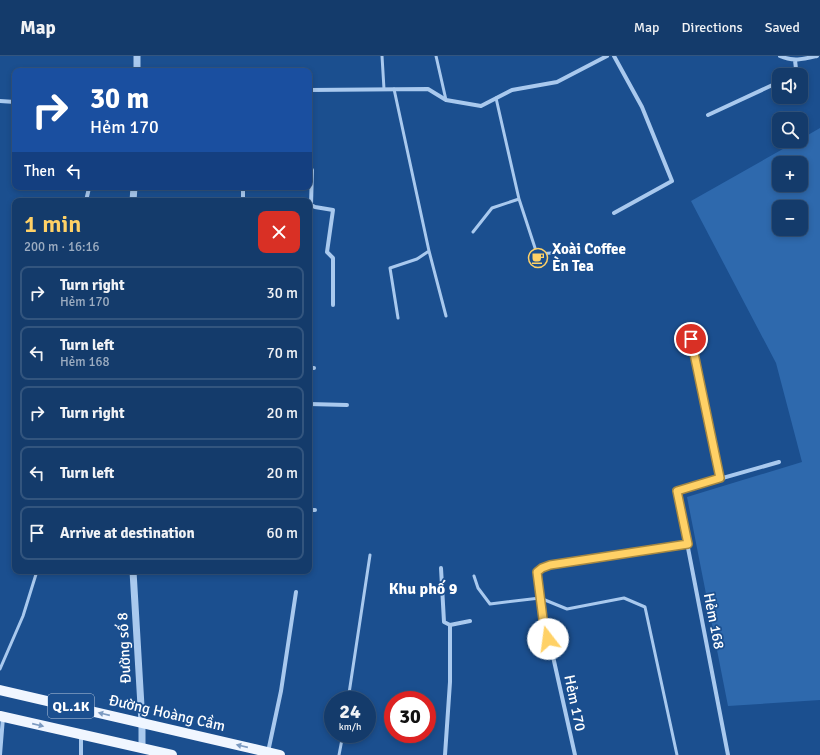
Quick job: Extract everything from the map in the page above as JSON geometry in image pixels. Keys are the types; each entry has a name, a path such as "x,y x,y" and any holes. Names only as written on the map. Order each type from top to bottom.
{"main road":[{"name":"Đường Hoàng Cầm","path":"0,690 280,755"},
{"name":"QL.1K","path":"2,716 81,735 142,747 170,755"}],"street":[{"path":"137,56 137,68"},
{"path":"312,90 428,89 446,100 481,106 512,90 557,82 607,56"},
{"path":"614,56 642,107 672,181 614,213"},
{"path":"780,56 795,60 817,56"},
{"path":"795,60 796,68"},
{"path":"708,115 772,85"},
{"path":"0,101 12,102"},
{"path":"312,206 332,210 327,252 333,258 333,305"},
{"path":"691,339 720,478 779,462"},
{"path":"312,404 347,405"},
{"name":"Hẻm 168","path":"720,478 677,491 728,755"},
{"name":"Hẻm 170","path":"575,755 552,652 544,627 537,572 550,565 688,544"},
{"path":"441,568 444,622 450,625 470,621"},
{"name":"Đường số 8","path":"133,574 142,747"},
{"path":"268,752 281,691 296,592"},
{"path":"445,755 450,682 450,625"},
{"path":"0,755 2,716"},
{"path":"81,735 81,755"}],"lane":[{"path":"382,56 384,89"},
{"path":"436,56 446,100"},
{"path":"394,89 429,251 446,316"},
{"path":"496,98 519,198 536,254 551,253"},
{"path":"473,232 492,208 519,198"},
{"path":"398,318 390,268 417,259 429,251"},
{"path":"349,691 370,555"},
{"path":"0,669 22,616 36,574"},
{"path":"474,576 478,588 490,604 540,598 567,609 624,598 645,607 677,755"},
{"path":"339,755 341,743"}],"shaded area":[{"path":"820,128 820,700 728,706 687,497 802,462 776,363 691,201 785,148 808,148 808,135"}],"place":[{"name":"Xoài Coffee Èn Tea","path":"538,258"}],"district":[{"name":"Khu phố 9","path":"423,589"}],"route":[{"path":"548,639 544,627 537,572 550,565 688,544 677,491 720,478 691,339"}]}
